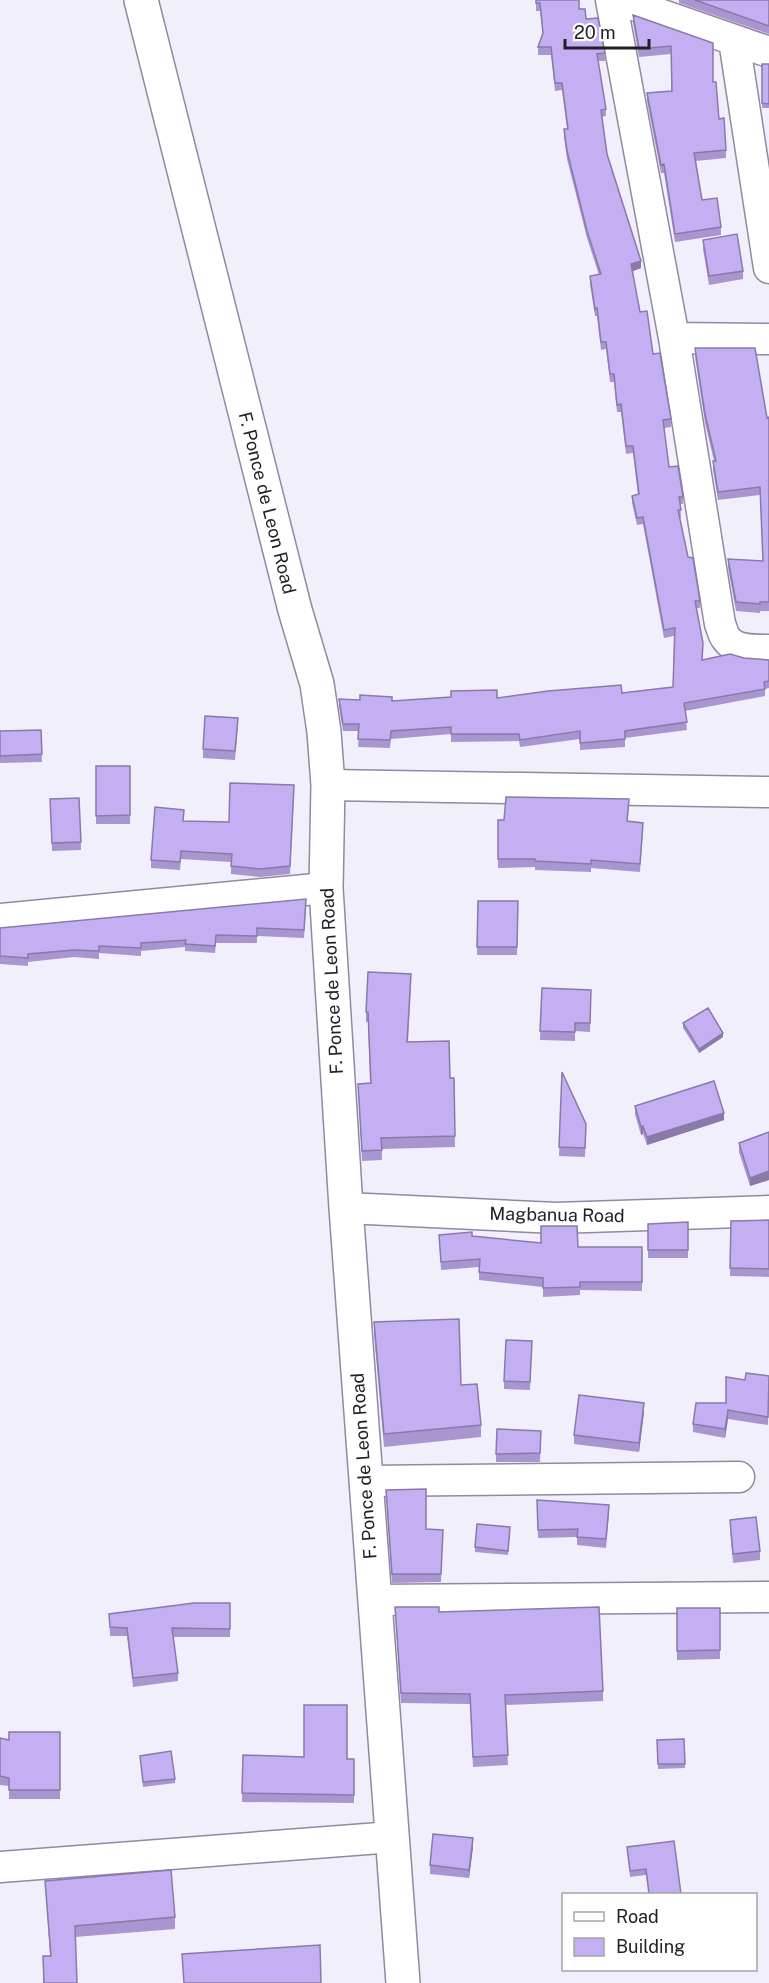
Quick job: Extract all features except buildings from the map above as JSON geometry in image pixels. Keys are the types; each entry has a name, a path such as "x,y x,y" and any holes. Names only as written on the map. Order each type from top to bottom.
{"street":[{"name":"F. Ponce de Leon Road","path":"141,0 295,610 317,684 324,732 328,785 326,888 346,1208 403,1983"},
{"path":"611,0 674,338 720,624 726,640 738,647 769,650"},
{"path":"619,0 769,51"},
{"path":"734,40 769,268"},
{"path":"674,338 769,339"},
{"path":"328,785 769,792"},
{"path":"0,919 326,888"},
{"name":"Magbanua Road","path":"346,1208 556,1218 769,1211"},
{"path":"365,1481 739,1477"},
{"path":"374,1600 769,1597"},
{"path":"0,1867 393,1837"}]}
